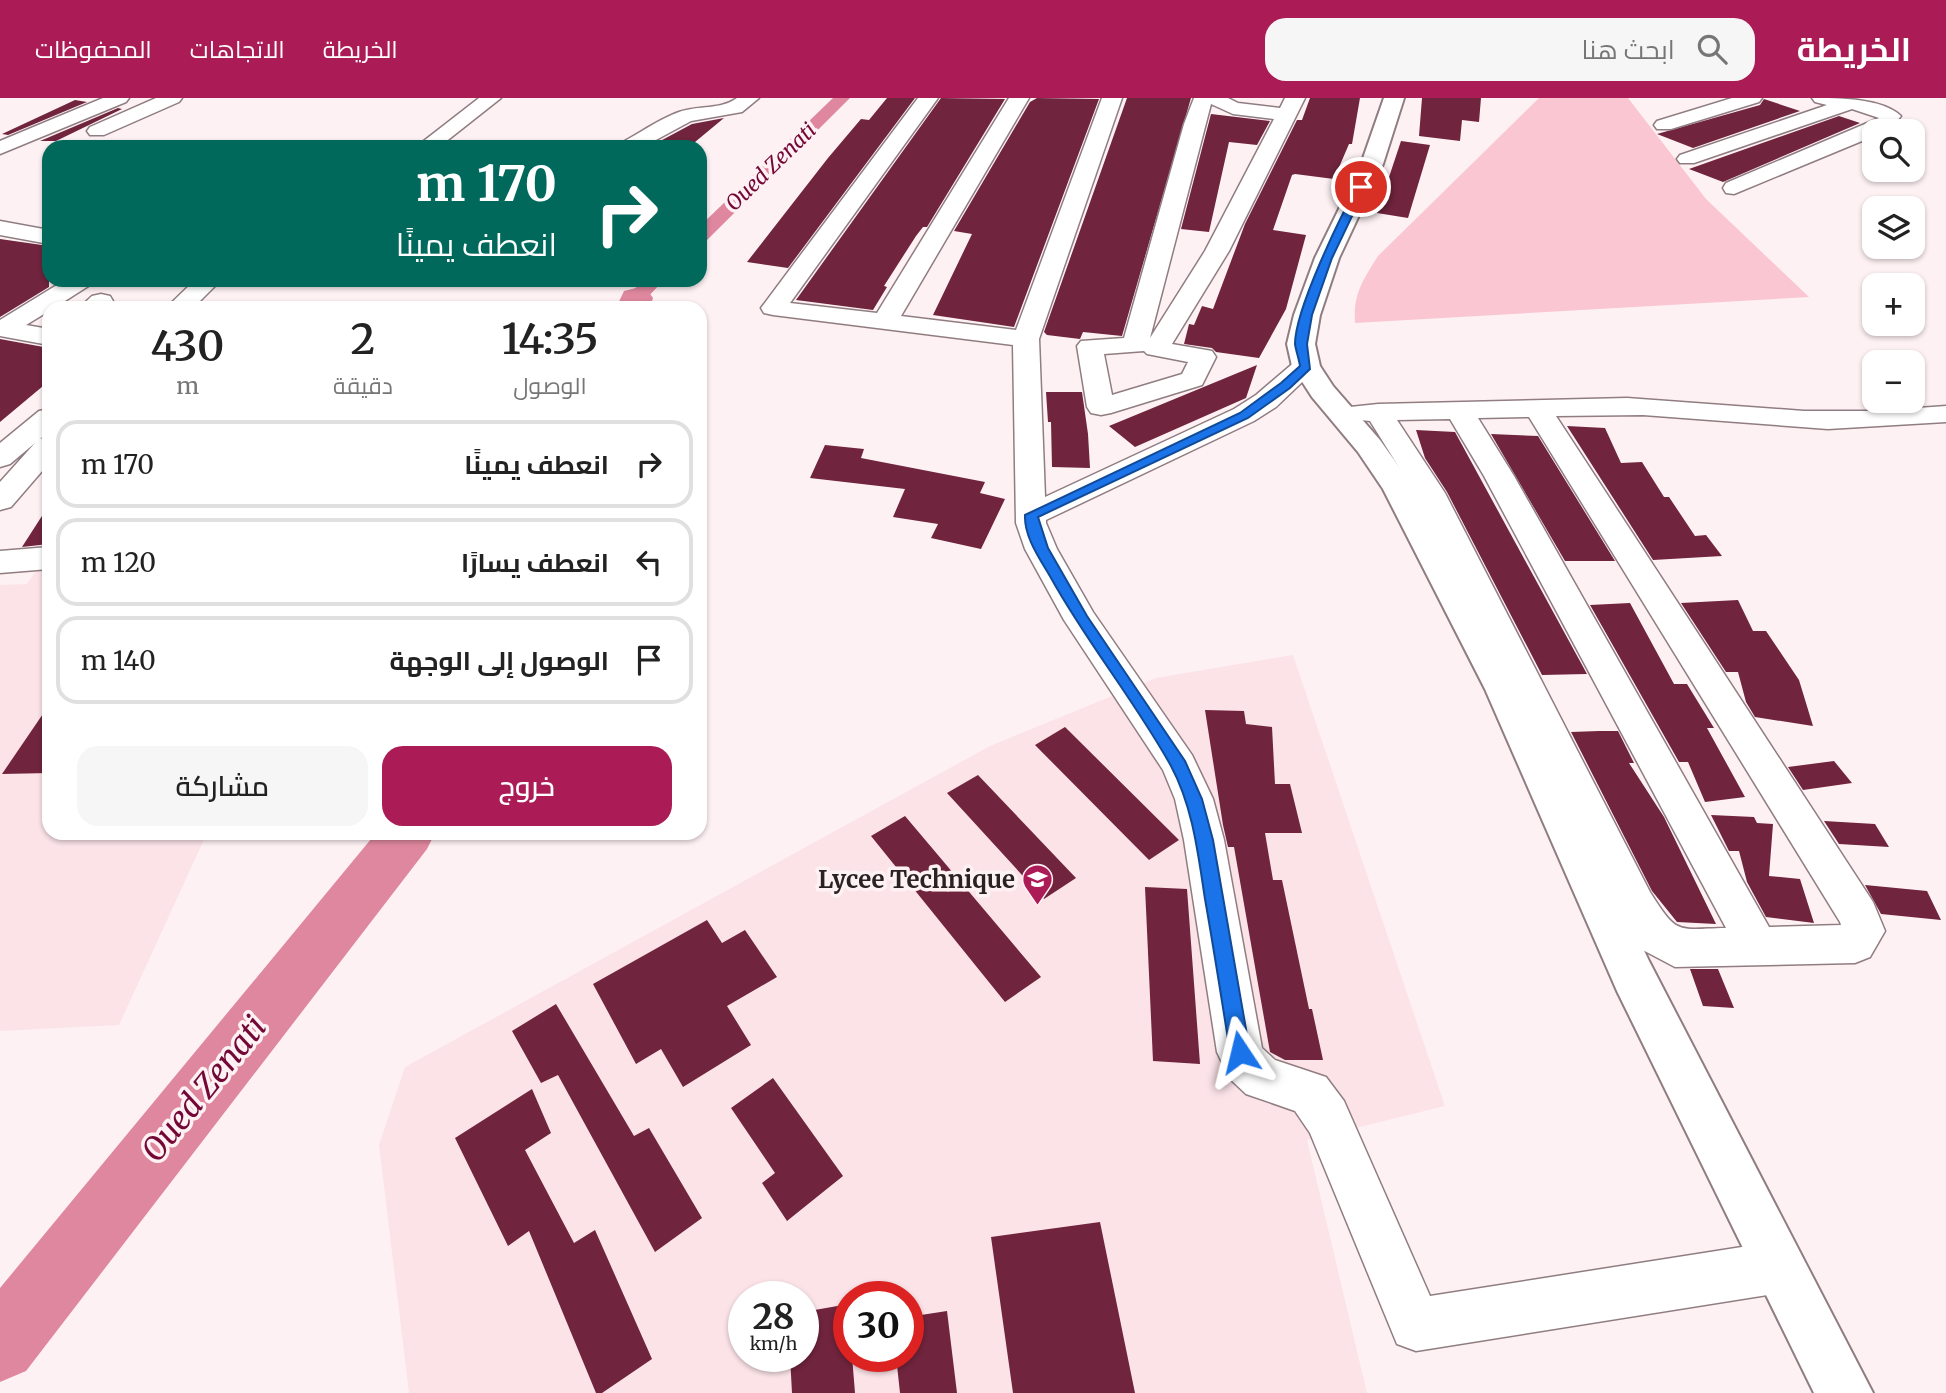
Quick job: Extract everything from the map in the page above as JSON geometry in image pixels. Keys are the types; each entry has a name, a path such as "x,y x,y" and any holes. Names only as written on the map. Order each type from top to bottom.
{"main road":[{"path":"1394,98 1372,164 1327,258 1307,315 1301,344 1306,366 1359,413 1369,446 1398,488 1490,666 1633,976 1844,1393"}],"street":[{"path":"0,148 119,98"},
{"path":"78,140 172,98"},
{"path":"435,140 491,98"},
{"path":"642,140 695,113 723,112 743,104 749,98"},
{"path":"929,98 773,307 1026,339"},
{"path":"884,323 1019,98"},
{"path":"1112,98 1026,339 1031,523 1041,548 1081,620 1179,765 1194,799 1204,840 1240,1052 1246,1064 1262,1078 1310,1093 1326,1117 1416,1325 1780,1268"},
{"path":"1204,98 1194,124 1135,346 1090,346 1101,407 1194,379 1203,358 1156,349 1217,251 1290,107 1233,108 1214,98"},
{"path":"1664,125 1752,98"},
{"path":"1734,188 1890,121 1891,116 1886,112 1822,98"},
{"path":"1687,159 1851,103"},
{"path":"0,228 42,236"},
{"path":"47,301 70,287"},
{"path":"186,301 201,287"},
{"path":"2,328 42,304"},
{"path":"2,328 42,336"},
{"path":"1032,515 1244,415 1286,386 1306,366"},
{"path":"1359,413 1669,407 1755,417 1831,420 1910,419 1946,414"},
{"path":"1359,413 1430,493 1635,905 1654,935 1675,948 1855,944 1864,931 1858,915 1537,408"},
{"path":"1459,410 1505,488 1758,947"},
{"path":"0,457 42,423"},
{"path":"0,500 42,453"},
{"path":"0,562 42,559"}],"shaded area":[{"path":"1539,98 1628,98 1706,199 1809,297 1355,323 1357,295 1378,256"},
{"path":"38,568 42,568 42,840 204,840 119,1025 0,1031 0,585 27,584"},
{"name":"Lycee Technique","path":"1293,655 1445,1106 1307,1140 1367,1393 409,1393 379,1145 405,1067 990,746 1156,678"}],"building":[{"path":"887,98 915,98 788,268 747,262 861,119 869,120"},
{"path":"941,98 1005,99 927,227 923,227 916,236 884,286 887,287 873,310 796,300"},
{"path":"1037,98 1099,99 1014,327 933,315 972,234 954,231 1030,102"},
{"path":"1127,98 1191,98 1122,336 1083,332 1080,339 1047,335 1044,332"},
{"path":"1310,98 1360,98 1352,144 1349,144 1334,179 1292,175 1273,230 1306,235 1286,309 1259,358 1184,344 1189,324 1194,325 1202,306 1213,309 1245,224 1297,120 1302,120"},
{"path":"1422,98 1481,98 1479,122 1462,120 1460,141 1419,136"},
{"path":"1764,99 1800,111 1693,148 1657,134 1760,105"},
{"path":"75,100 87,102 8,135 2,134"},
{"path":"118,108 122,109 58,140 42,140"},
{"path":"1211,114 1270,121 1257,145 1229,142 1209,232 1181,229"},
{"path":"1839,116 1860,123 1723,182 1689,169"},
{"path":"724,118 697,140 662,140 692,124"},
{"path":"1401,141 1430,145 1408,218 1377,213"},
{"path":"0,239 42,245 42,287 49,287 0,317"},
{"path":"0,339 42,347 42,387 0,422"},
{"path":"1257,365 1246,398 1135,447 1109,426"},
{"path":"1046,392 1082,392 1090,468 1052,467 1051,422 1048,422"},
{"path":"1567,426 1605,428 1621,463 1642,462 1664,497 1669,497 1695,536 1706,535 1722,556 1653,560"},
{"path":"1416,430 1455,432 1587,674 1542,675 1447,492 1425,458"},
{"path":"1491,434 1538,436 1615,561 1565,561"},
{"path":"825,445 864,449 861,458 985,482 980,493 1005,499 981,549 931,538 938,524 893,517 905,489 810,478"},
{"path":"42,516 42,545 22,547"},
{"path":"1738,600 1753,631 1766,631 1799,680 1813,726 1755,717 1746,702 1738,672 1726,672 1681,603"},
{"path":"1630,603 1674,684 1687,684 1714,728 1707,728 1745,797 1705,802 1688,762 1679,762 1590,605"},
{"path":"1205,710 1244,711 1246,724 1272,727 1275,784 1290,784 1302,833 1265,833 1273,880 1282,880 1309,1009 1312,1009 1323,1060 1285,1060 1270,1052 1234,847 1228,847 1223,825"},
{"path":"42,715 42,773 2,774"},
{"path":"1065,727 1179,840 1149,860 1035,745"},
{"path":"1618,731 1634,763 1629,763 1664,817 1716,924 1677,922 1652,891 1571,732"},
{"path":"1834,761 1852,783 1803,790 1788,767"},
{"path":"978,775 1076,878 1044,899 947,793"},
{"path":"1711,815 1754,817 1757,823 1773,824 1769,876 1800,879 1814,923 1766,917 1747,882 1739,851 1729,851"},
{"path":"905,816 1041,977 1005,1002 871,836"},
{"path":"1824,821 1875,824 1889,847 1839,844"},
{"path":"1865,885 1927,891 1941,920 1881,914"},
{"path":"1145,887 1187,889 1200,1064 1153,1061"},
{"path":"707,920 722,943 745,930 777,977 727,1006 751,1045 683,1087 661,1049 636,1064 593,984"},
{"path":"1690,969 1718,969 1734,1008 1703,1006"},
{"path":"556,1004 634,1136 649,1128 702,1218 655,1252 558,1075 541,1083 512,1031"},
{"path":"773,1078 843,1176 787,1221 762,1183 775,1173 731,1108"},
{"path":"532,1089 551,1133 525,1150 574,1243 595,1230 652,1359 602,1393 596,1393 529,1231 508,1246 455,1138"},
{"path":"1100,1222 1135,1393 1013,1393 991,1237"},
{"path":"833,1307 833,1372 853,1372 855,1393 792,1393 791,1372 819,1372 819,1309"},
{"path":"947,1311 957,1393 900,1393 898,1372 924,1372 924,1315"}],"waterway":[{"name":"Oued Zenati","path":"707,229 842,98"},
{"name":"Oued Zenati","path":"636,298 647,287"},
{"name":"Oued Zenati","path":"0,1345 402,840"}],"place":[{"name":"Lycee Technique","path":"1038,907"}],"route":[{"path":"1240,1052 1204,840 1194,799 1179,765 1081,620 1041,548 1031,523 1032,515 1244,415 1286,386 1306,366 1301,344 1307,315 1327,258 1361,187"}]}
